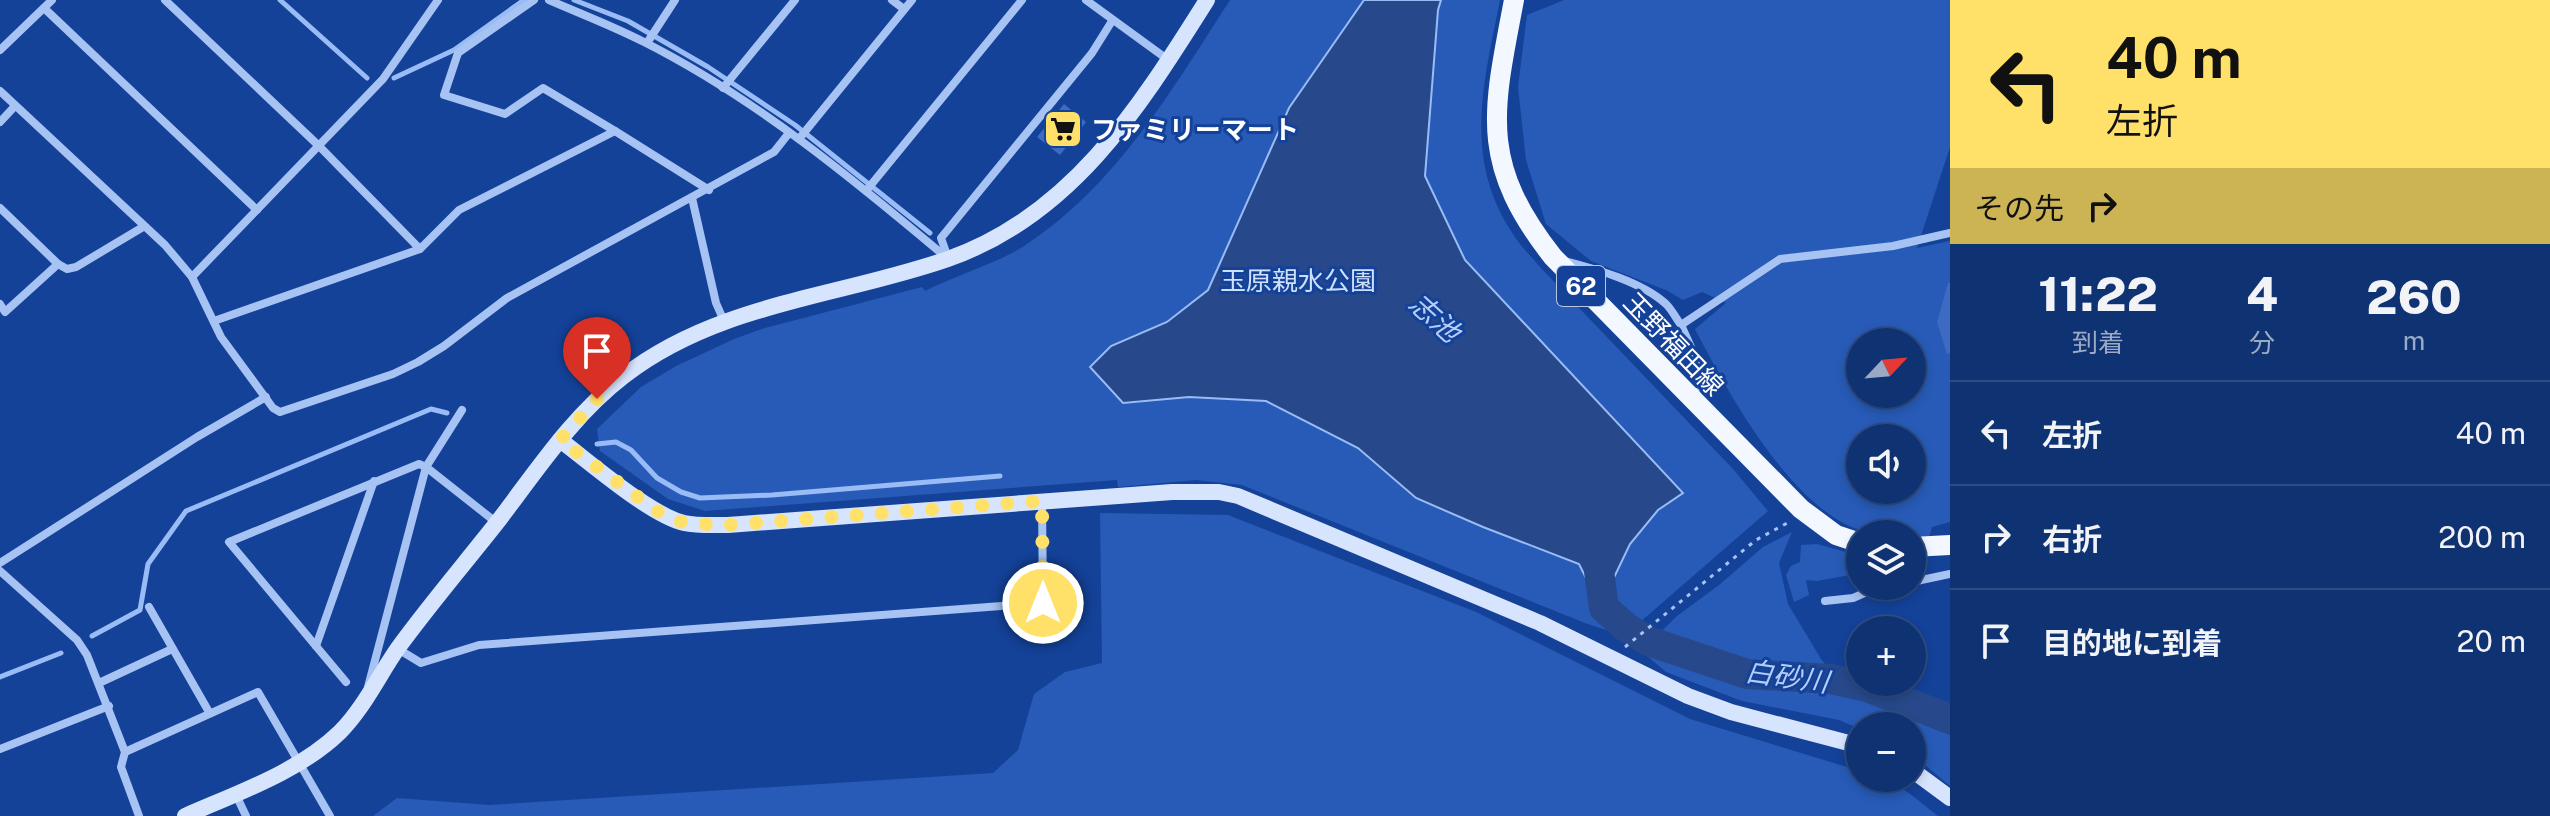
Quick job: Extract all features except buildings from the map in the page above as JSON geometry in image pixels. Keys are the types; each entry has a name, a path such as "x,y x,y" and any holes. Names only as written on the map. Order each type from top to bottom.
{"main road":[{"name":"玉野福田線","path":"1514,0 1498,81 1496,124 1499,156 1519,211 1553,257 1696,404 1801,509 1836,535 1846,538"},
{"path":"1926,546 1950,545"}],"street":[{"path":"0,50 52,0"},
{"path":"165,0 319,146 420,249"},
{"path":"192,277 383,79 438,0"},
{"path":"534,0 458,53 444,95 505,114 543,88 709,190"},
{"path":"549,0 651,38 727,83 789,133 803,134 870,187 948,259"},
{"path":"651,38 675,0"},
{"path":"727,83 795,0"},
{"path":"892,0 904,9"},
{"path":"803,134 912,0"},
{"path":"870,187 1022,0"},
{"path":"1086,0 1167,59"},
{"path":"185,816 298,762 340,732 398,649 560,440 623,376 651,357 724,321 948,259 1023,221 1055,198 1089,166 1121,129 1207,0"},
{"path":"44,8 257,210"},
{"path":"948,259 941,238 1092,53 1112,21"},
{"path":"0,91 165,245 192,277 221,337 273,408 280,412 393,374 444,346 507,298 774,152 789,133"},
{"path":"0,122 15,106"},
{"path":"214,321 420,249 459,210 615,131"},
{"path":"692,198 716,303 724,321"},
{"path":"0,208 67,269 76,267 143,227"},
{"path":"1681,325 1780,259 1893,246 1950,233"},
{"path":"1553,257 1606,272 1665,304 1681,325 1699,365 1696,404"},
{"path":"0,304 5,312 58,264"},
{"path":"0,563 197,437 266,397"},
{"path":"364,701 426,467 462,410"},
{"path":"560,440 657,511 684,523 698,525 1199,491 1238,496 1540,623 1688,696 1743,716 1846,742"},
{"path":"346,682 229,542 419,464 497,523"},
{"path":"316,646 374,481"},
{"path":"398,649 421,663 479,645 1043,603 1042,501"},
{"path":"0,571 67,628 87,655 125,752 121,767 139,816"},
{"path":"1926,579 1950,574"},
{"path":"1825,601 1846,599"},
{"path":"149,607 209,712"},
{"path":"99,683 172,649"},
{"path":"125,752 258,692 330,816"},
{"path":"0,749 109,706"},
{"path":"1926,780 1950,798"},
{"path":"236,794 246,816"}],"path":[{"path":"1629,641 1715,576 1756,540 1792,520 1801,509"}],"green space":[{"name":"玉原親水公園","path":"1230,0 1500,0 1481,119 1487,177 1497,205 1516,238 1540,267 1733,469 1768,511 1624,636 1242,485 1196,480 1118,487 1117,480 705,511 668,499 600,451 597,429 641,387 676,366 765,328 922,287 925,291 1024,246 1057,222 1114,166 1164,102"},
{"path":"1564,0 1950,0 1950,147 1917,248 1950,241 1950,522 1932,527 1929,538 1926,538 1926,520 1846,520 1846,524 1822,509 1799,488 1758,437 1695,329 1726,303 1702,292 1683,300 1668,291 1591,261 1546,224 1526,160 1518,87 1527,15"},
{"path":"1100,513 1228,515 1476,612 1690,719 1846,767 1846,792 1908,792 1938,816 373,816 397,798 489,805 993,773 1018,750 1034,694 1065,672 1102,663"},
{"path":"1792,532 1779,563 1788,604 1821,659 1846,691 1846,696 1892,712 1846,712 1846,723 1742,701 1666,672 1641,651 1677,616 1763,547"},
{"path":"1817,544 1846,552 1846,576 1806,580 1809,595 1794,602 1786,575 1791,566 1800,562 1801,545"},
{"path":"1926,725 1950,735 1950,786 1926,766"}],"water":[{"name":"志池","path":"1364,0 1441,0 1425,176 1465,260 1683,493 1658,510 1630,544 1607,592 1611,601 1604,614 1579,564 1416,498 1358,448 1266,401 1189,397 1123,403 1090,367 1111,346 1167,322 1208,290 1289,108"}],"waterway":[{"path":"280,0 367,78"},
{"path":"394,78 454,50 524,0"},
{"path":"574,0 628,21 708,67 795,125 930,233"},
{"path":"92,636 140,610 148,564 186,511 431,409 447,413"},
{"path":"597,444 616,442 631,450 657,478 681,492 700,498 1000,476"},
{"name":"白砂川","path":"1599,571 1604,608 1648,641 1747,674 1831,679 1867,687 1950,719"},
{"path":"0,677 61,653"}],"place":[{"name":"ファミリーマート","path":"1063,129"}],"route":[{"path":"597,399 560,440 657,511 684,523 728,525 1042,501 1043,603"}]}
